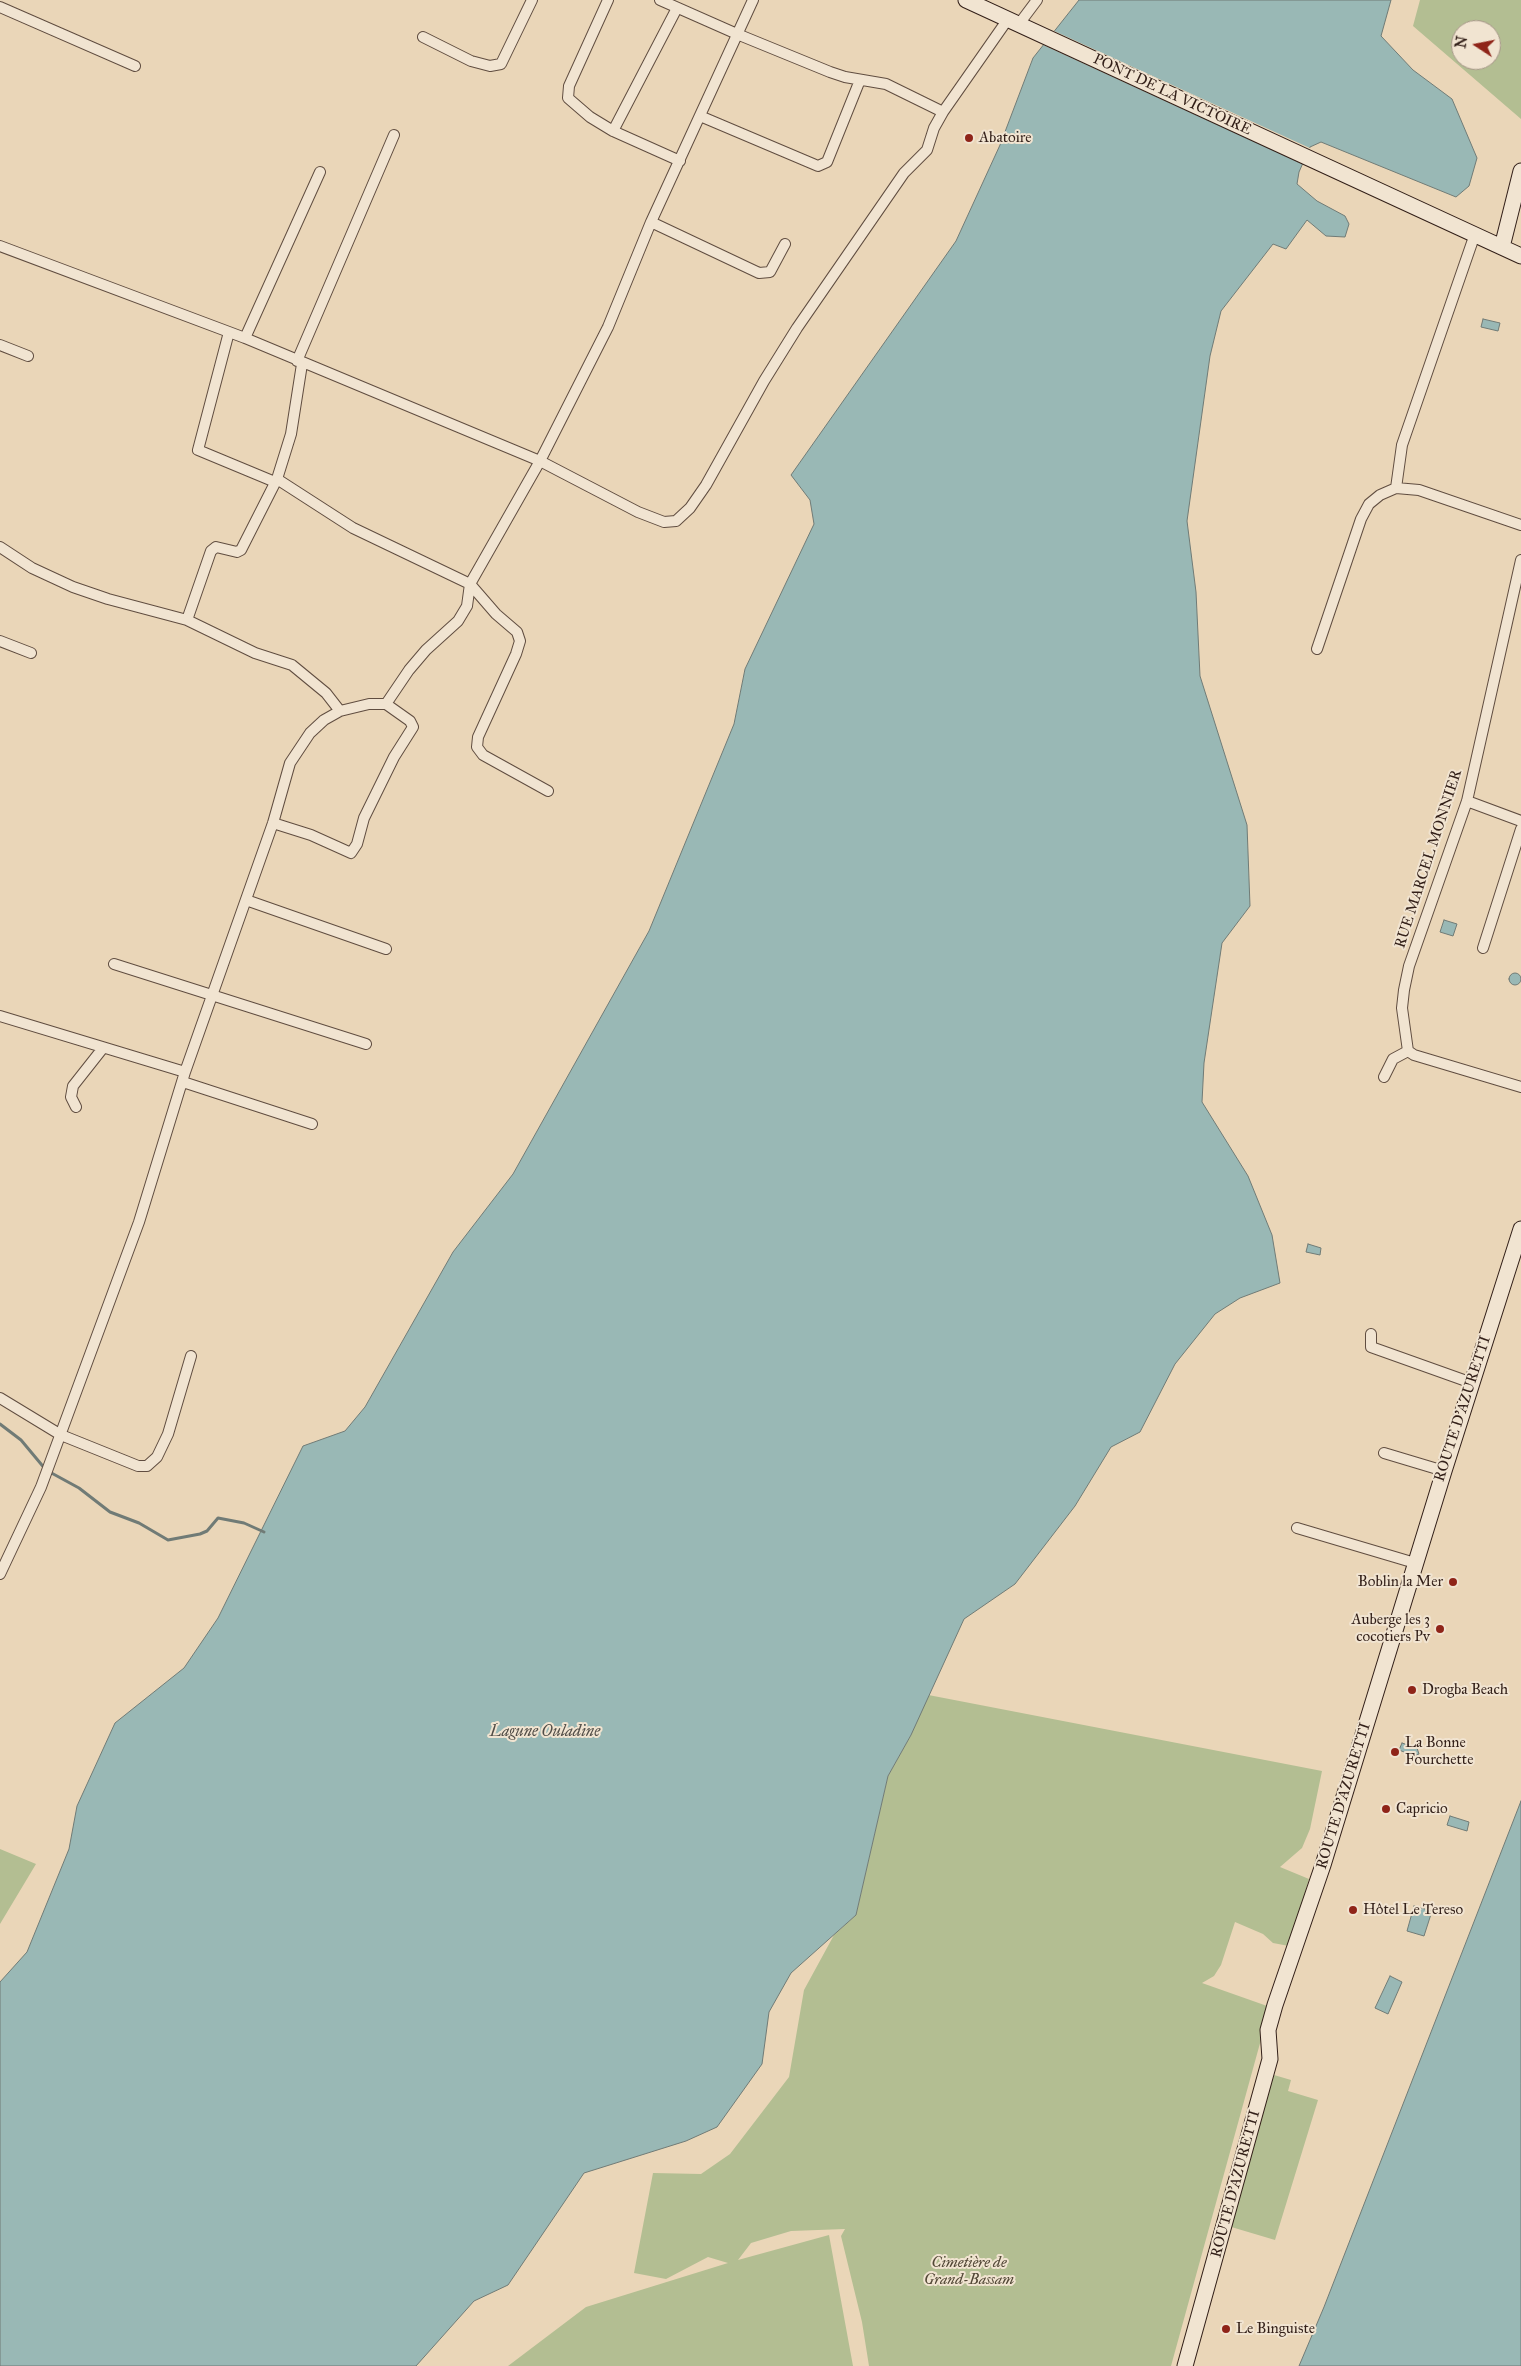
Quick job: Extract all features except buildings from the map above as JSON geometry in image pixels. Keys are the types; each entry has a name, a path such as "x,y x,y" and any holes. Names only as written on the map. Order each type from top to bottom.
{"street":[{"path":"423,37 471,61 490,66 502,64 532,0"},
{"path":"608,0 569,86 568,94 573,104 613,131 680,161"},
{"path":"660,0 830,72 860,80 886,84 944,112"},
{"path":"386,704 426,650 458,621 467,606 470,584 540,461 608,327 651,222 753,0"},
{"name":"PONT DE LA VICTOIRE","path":"966,0 1521,256"},
{"path":"0,246 245,338 540,461 638,512 664,522 676,521 690,508 706,484 764,381 797,328 904,172 927,150 934,128 944,112 1020,24 1037,0"},
{"path":"0,7 135,66"},
{"path":"613,131 677,8"},
{"path":"700,116 818,166 826,162 860,80"},
{"path":"188,620 211,551 216,547 237,552 242,550 276,480 291,434 300,362 394,135"},
{"path":"1502,247 1521,171"},
{"path":"245,338 320,172"},
{"path":"651,222 759,273 770,272 785,244"},
{"path":"1396,488 1402,444 1476,234"},
{"path":"229,332 198,450 276,480 353,528 470,584 496,614 517,632 520,641 516,654 478,737 477,748 483,755 548,790"},
{"path":"0,345 28,356"},
{"path":"1317,649 1361,519 1369,504 1380,495 1396,488 1419,490 1521,525"},
{"path":"0,547 32,568 74,587 108,599 188,620 256,652 292,666 326,693 340,711"},
{"name":"RUE MARCEL MONNIER","path":"1408,1051 1402,1008 1409,966 1467,800 1521,560"},
{"path":"0,641 30,653"},
{"path":"0,1574 41,1487 139,1222 184,1077 273,823 294,756 310,733 324,720 340,711 368,704 386,704 410,721 413,727 394,757 364,818 357,844 351,853 311,835 273,823"},
{"path":"1467,800 1521,821"},
{"path":"1483,948 1521,829"},
{"path":"246,900 386,949"},
{"path":"114,964 366,1044"},
{"path":"0,1016 103,1048 312,1124"},
{"path":"76,1108 71,1097 72,1086 103,1048"},
{"path":"1384,1077 1393,1059 1408,1051 1414,1055 1521,1087"},
{"name":"ROUTE D'AZURETTI","path":"1185,2366 1270,2058 1268,2030 1275,2005 1323,1866 1415,1563 1521,1229"},
{"path":"1372,1334 1371,1347 1472,1383"},
{"path":"0,1398 61,1435 138,1466 147,1466 157,1457 168,1434 191,1356"},
{"path":"1384,1454 1444,1470"},
{"path":"1297,1528 1415,1563"}],"green space":[{"path":"1420,0 1521,0 1521,119 1464,70 1501,70 1501,20 1451,20 1451,59 1413,26"},
{"name":"Cimetière de Grand-Bassam","path":"918,1693 1322,1771 1310,1829 1302,1848 1280,1867 1309,1879 1289,1946 1273,1943 1263,1934 1235,1922 1221,1965 1214,1976 1202,1983 1270,2007 1171,2366 869,2366 862,2322 841,2236 845,2229 791,2231 751,2243 738,2260 829,2235 853,2366 508,2366 586,2307 728,2263 708,2257 666,2279 634,2273 653,2173 701,2174 730,2154 789,2077 804,1990 834,1935 856,1915 888,1776 911,1735"},
{"path":"0,1849 36,1864 0,1924"},
{"path":"1274,2075 1291,2080 1288,2091 1318,2100 1275,2240 1228,2226"}],"water":[{"name":"Lagune Ouladine","path":"1079,0 1391,0 1381,36 1413,70 1452,99 1477,158 1469,186 1456,197 1321,142 1310,147 1299,172 1297,184 1317,201 1345,216 1349,224 1345,237 1326,236 1307,220 1286,249 1273,244 1221,311 1210,356 1187,521 1196,592 1200,676 1247,825 1250,906 1222,943 1204,1063 1202,1102 1248,1176 1272,1235 1280,1283 1240,1298 1215,1314 1175,1364 1140,1432 1111,1447 1075,1506 1015,1584 964,1619 911,1735 888,1776 856,1915 791,1973 769,2012 762,2064 717,2127 686,2141 584,2173 508,2285 474,2301 416,2366 0,2366 0,1982 27,1952 69,1849 77,1806 115,1723 184,1668 218,1618 303,1446 345,1431 365,1407 453,1252 513,1174 649,931 734,724 745,669 814,524 810,500 791,475 956,241 1000,145 1033,58"},
{"path":"1483,319 1500,323 1498,331 1481,327"},
{"path":"1444,920 1457,924 1453,936 1440,932"},
{"path":"1515,973 1521,979 1515,985 1509,979"},
{"path":"1308,1244 1321,1248 1320,1255 1306,1252"},
{"path":"1402,1743 1417,1748 1419,1754 1414,1756 1399,1750"},
{"path":"1521,1801 1521,2366 1299,2366 1324,2307"},
{"path":"1450,1816 1469,1822 1467,1831 1447,1825"},
{"path":"1414,1906 1432,1911 1424,1936 1407,1931"},
{"path":"1390,1976 1402,1982 1388,2014 1375,2008"}],"pier":[{"path":"1052,30 1312,149 1305,165 1041,44"}],"waterway":[{"path":"0,1424 21,1440 46,1470 79,1488 110,1512 139,1523 168,1540 207,1531 218,1518 244,1523 264,1532"}],"place":[{"name":"Abatoire","path":"969,138"},
{"name":"Boblin la Mer","path":"1453,1582"},
{"name":"Auberge les 3 cocotiers Pv","path":"1440,1629"},
{"name":"Drogba Beach","path":"1412,1690"},
{"name":"La Bonne Fourchette","path":"1395,1752"},
{"name":"Capricio","path":"1386,1809"},
{"name":"Hôtel Le Tereso","path":"1353,1910"},
{"name":"Le Binguiste","path":"1226,2329"}]}
